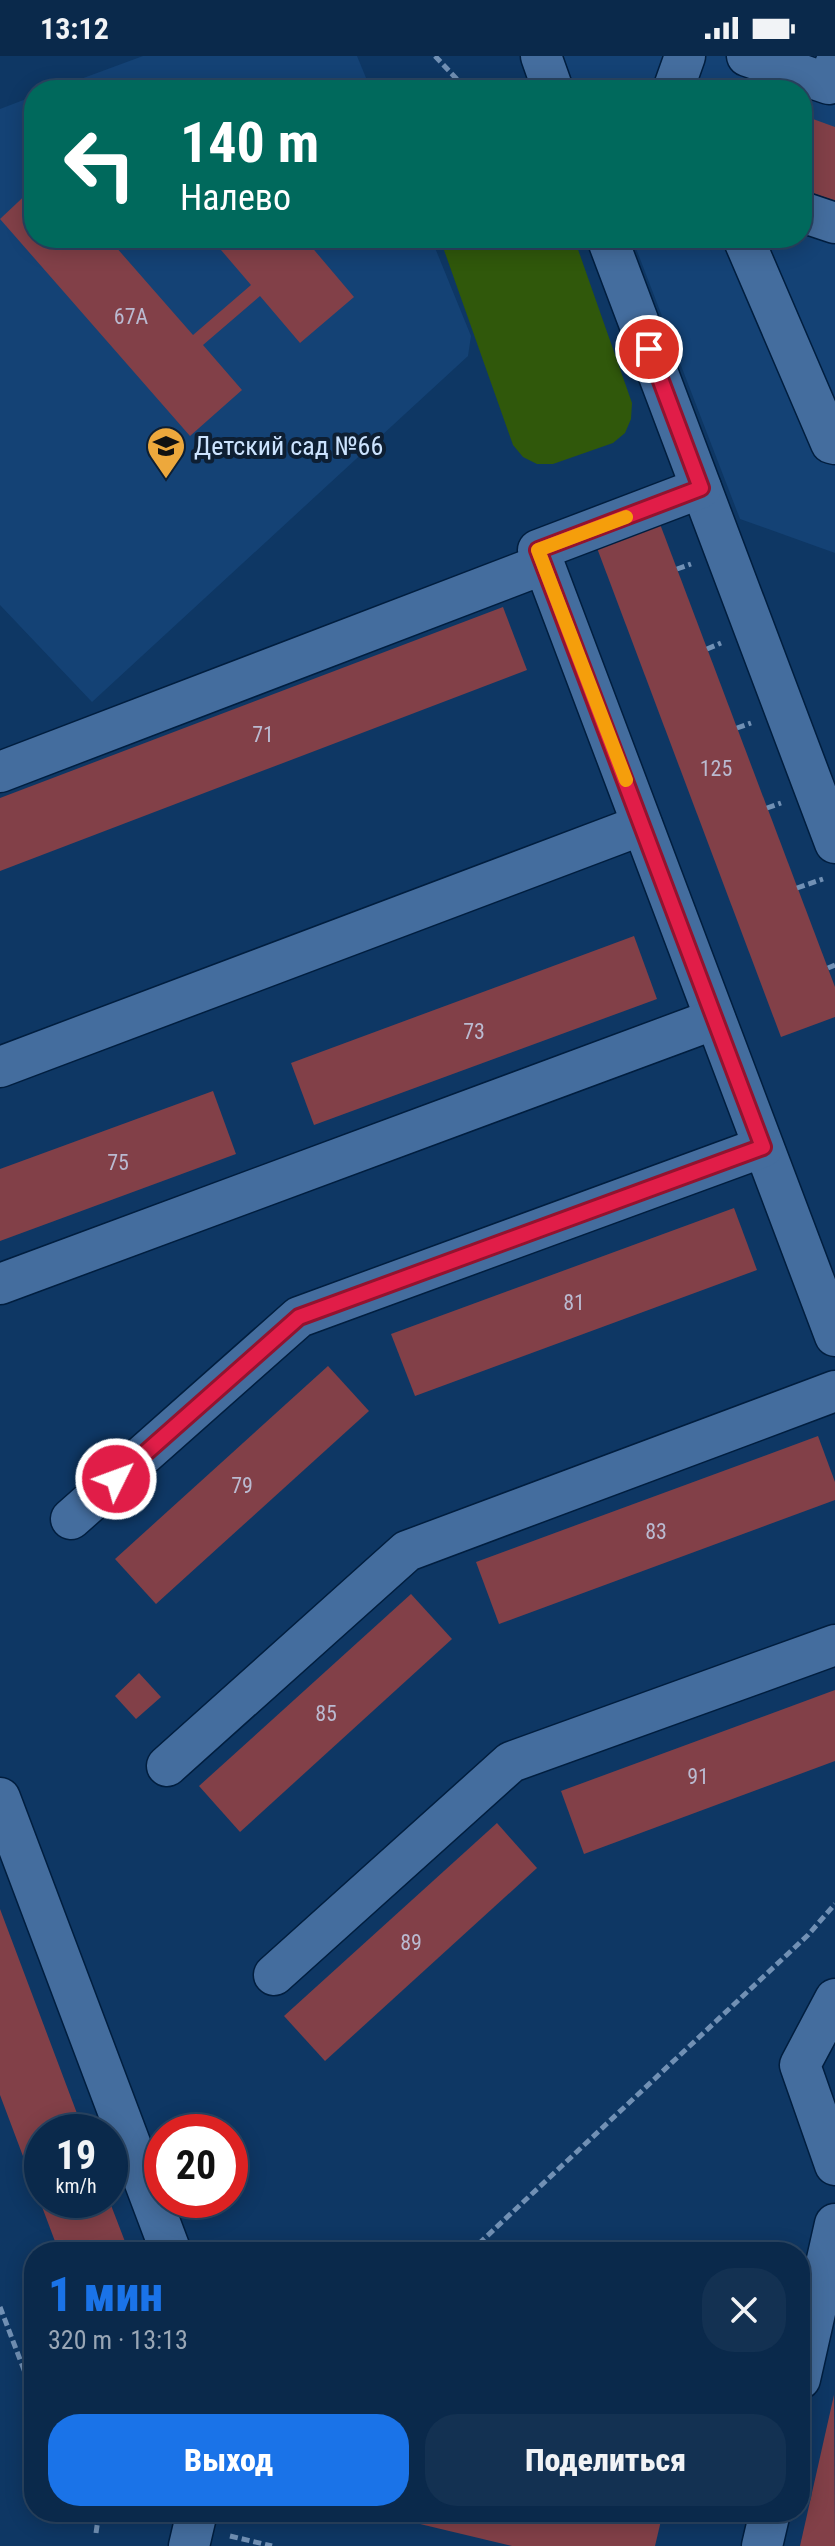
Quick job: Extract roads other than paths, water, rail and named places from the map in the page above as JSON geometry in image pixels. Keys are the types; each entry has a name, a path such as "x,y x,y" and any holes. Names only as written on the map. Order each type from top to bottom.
{"lane":[{"path":"541,56 549,80"},
{"path":"677,80 685,56"},
{"path":"747,56 829,84 835,65"},
{"path":"812,215 835,223"},
{"path":"611,248 835,843"},
{"path":"747,248 831,443 835,444"},
{"path":"701,488 538,550 763,1147 831,1307"},
{"path":"0,772 544,564"},
{"path":"0,1067 642,825"},
{"path":"0,1284 715,1019"},
{"path":"71,1519 299,1317 763,1147"},
{"path":"167,1766 407,1551 835,1391"},
{"path":"274,1975 511,1762 835,1645"},
{"path":"4,1820 167,2242"},
{"path":"835,1999 800,2065 835,2165"},
{"path":"810,2335 835,2224"},
{"path":"189,2546 195,2522"},
{"path":"762,2546 768,2522"}],"place":[{"name":"Детский сад №66","path":"166,480"}]}
